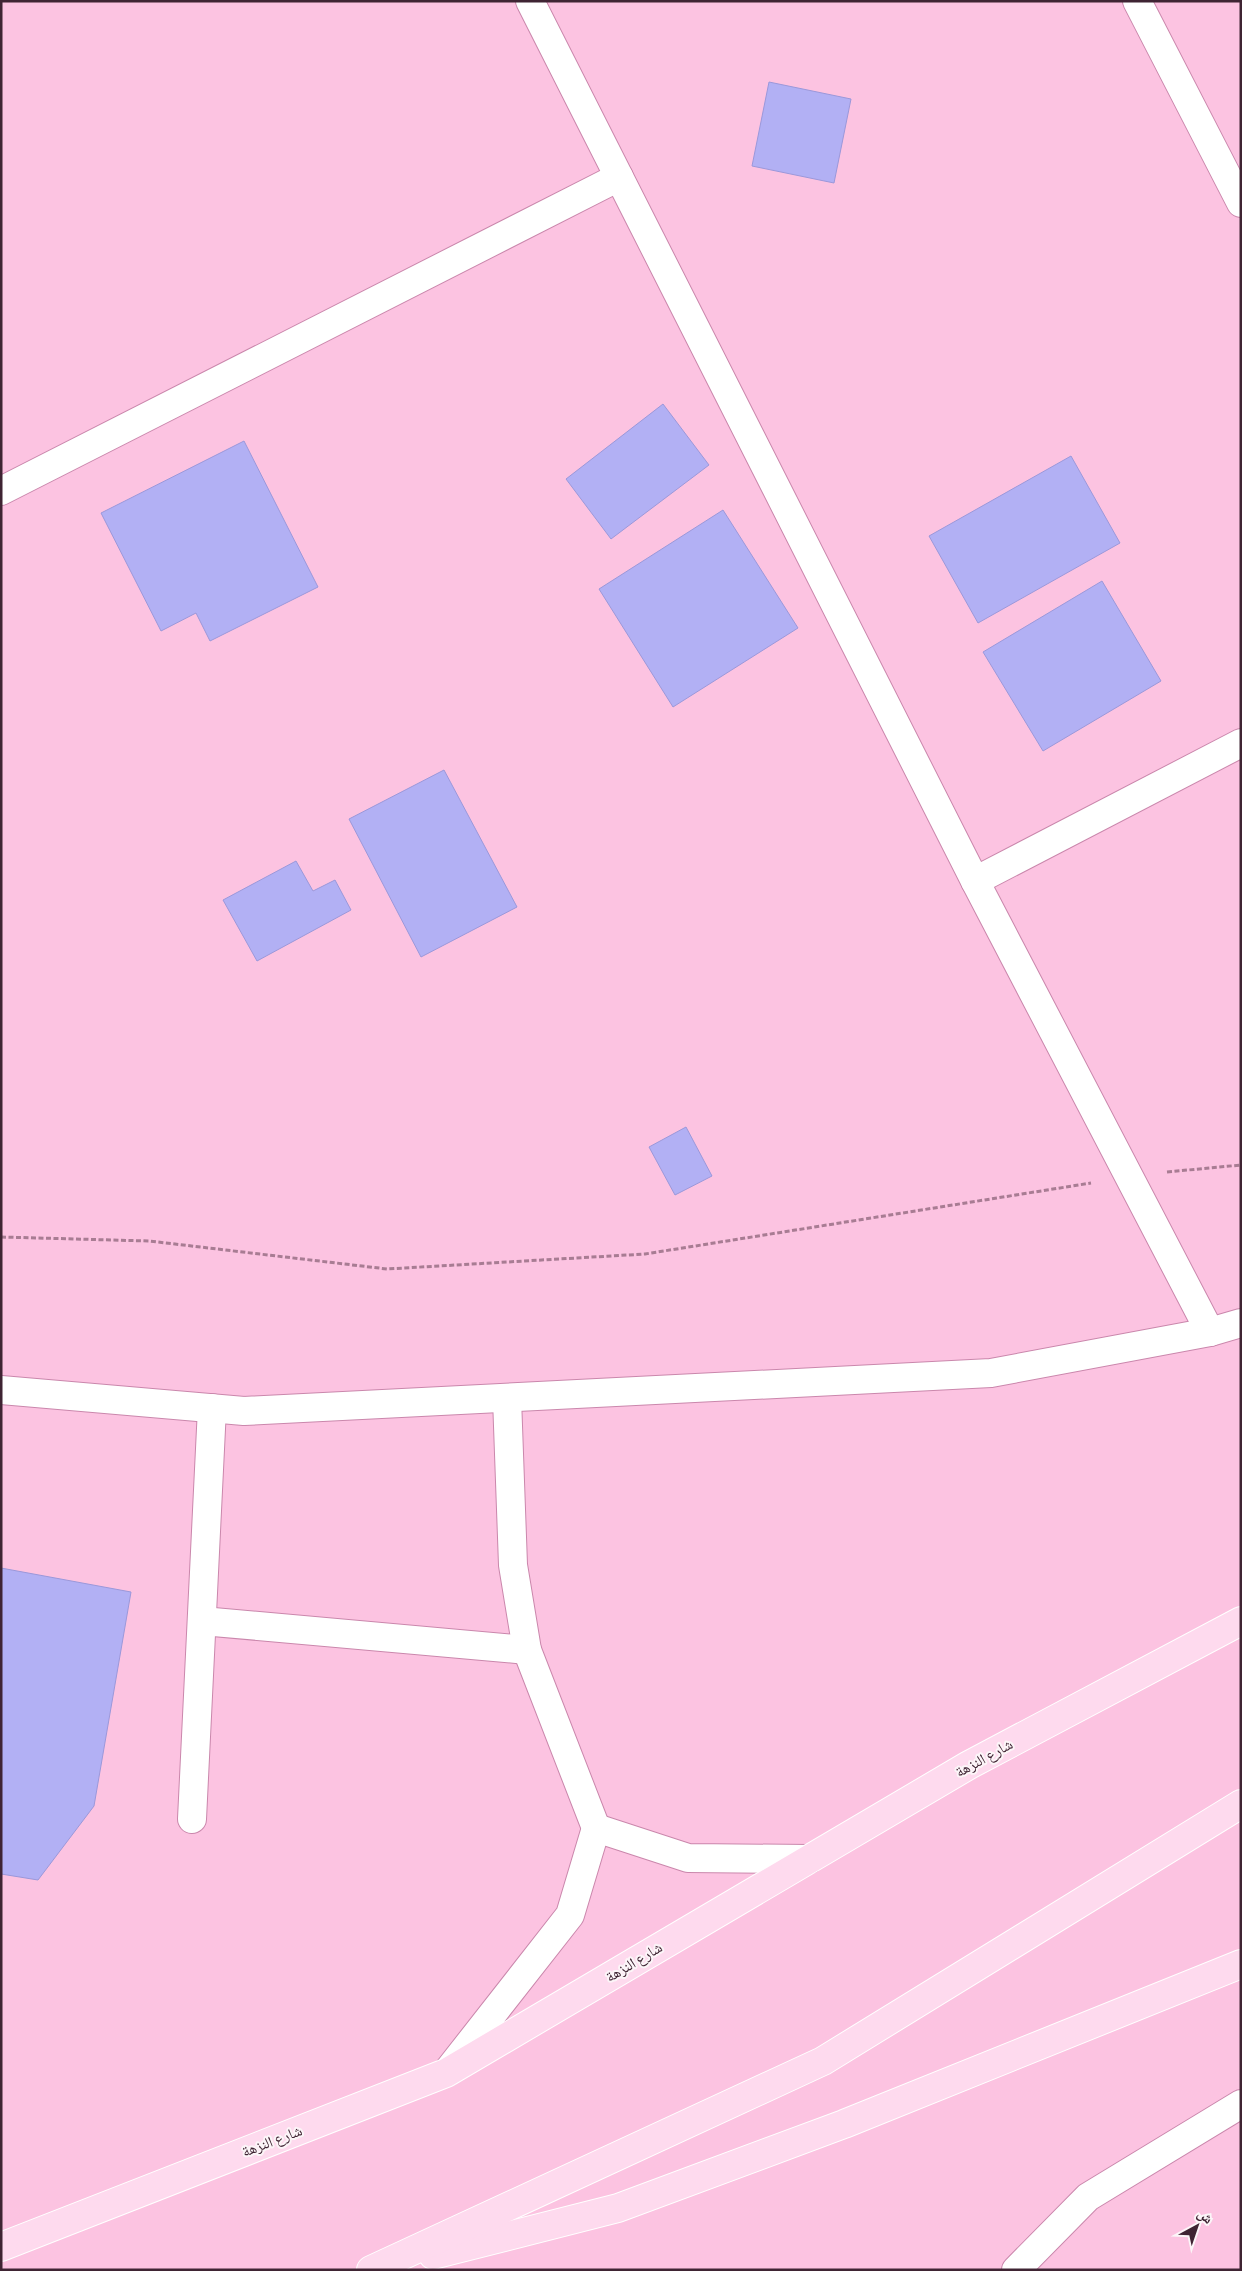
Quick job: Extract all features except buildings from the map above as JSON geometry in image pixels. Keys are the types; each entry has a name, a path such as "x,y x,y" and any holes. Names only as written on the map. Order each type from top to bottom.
{"main road":[{"name":"شارع النزهة","path":"1,2247 446,2073 969,1765 1241,1621"},
{"path":"371,2270 823,2061 1241,1804"},
{"path":"375,2270 618,2208 844,2124 1241,1964"}],"street":[{"path":"530,1 975,881 1210,1332"},
{"path":"1137,1 1241,203"},
{"path":"1,491 619,177"},
{"path":"975,881 1241,743"},
{"path":"1,1390 244,1411 991,1373 1210,1332 1241,1323"},
{"path":"446,2073 570,1915 596,1828 527,1650 513,1565 507,1398"},
{"path":"192,1819 212,1408"},
{"path":"202,1621 527,1650"},
{"path":"596,1828 688,1858 809,1859"},
{"path":"1016,2270 1088,2197 1241,2104"}],"path":[{"path":"1,1237 149,1241 387,1269 425,1267 645,1254 1129,1176 1241,1165"}]}
